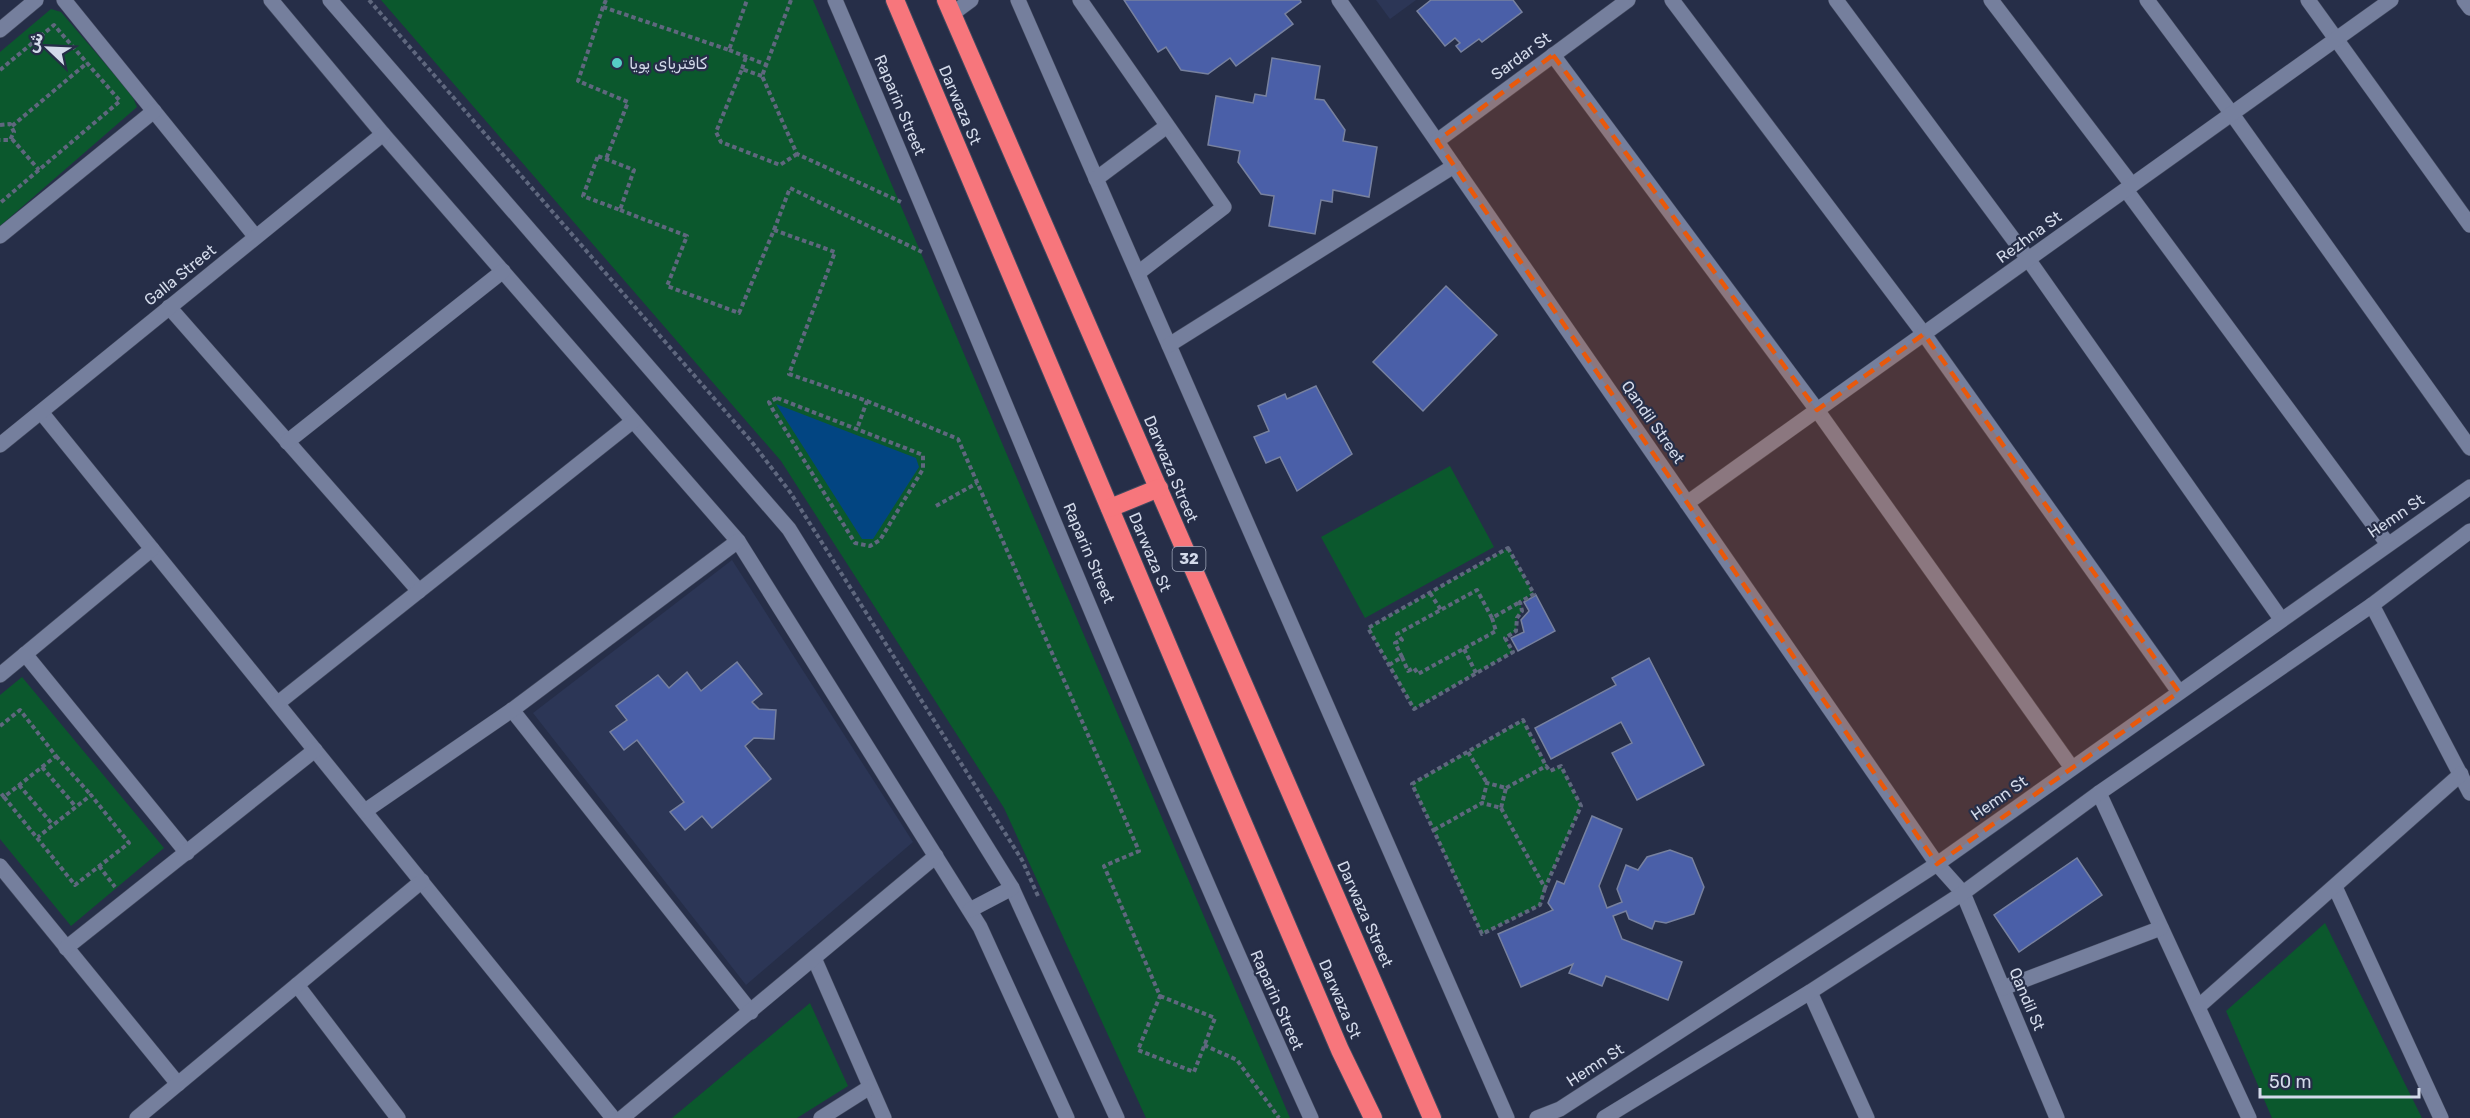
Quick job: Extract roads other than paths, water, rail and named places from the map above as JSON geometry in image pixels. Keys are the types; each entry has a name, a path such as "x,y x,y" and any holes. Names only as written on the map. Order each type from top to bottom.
{"highway":[{"name":"Darwaza St","path":"895,0 1336,1039 1373,1118"},
{"name":"Darwaza Street","path":"949,7 1433,1117"},
{"path":"1110,508 1159,488"}],"street":[{"path":"0,30 36,0"},
{"path":"64,0 255,236"},
{"path":"271,0 383,134 738,541 980,927 1067,1118"},
{"path":"330,0 789,529 1012,888 1117,1118"},
{"name":"Raparin Street","path":"835,0 965,302 1232,944 1311,1118"},
{"path":"949,7 971,0"},
{"path":"1018,0 1507,1118"},
{"path":"1080,0 1224,207 1138,273"},
{"name":"Qandil Street","path":"1339,0 1937,864"},
{"path":"1672,0 1924,334 2179,692"},
{"path":"1836,0 2028,260 2281,619"},
{"path":"1991,0 2387,543"},
{"path":"2147,0 2232,114 2470,448"},
{"path":"2308,0 2470,225"},
{"name":"Rezhna St","path":"1687,502 2391,0"},
{"path":"2464,0 2470,9"},
{"name":"Sardar St","path":"1437,141 1623,1"},
{"path":"1553,55 1817,410 2072,768"},
{"path":"0,236 154,111"},
{"path":"1096,179 1167,126"},
{"name":"Galla Street","path":"0,445 383,134"},
{"path":"1169,345 1454,166"},
{"path":"288,442 503,272"},
{"path":"169,308 419,591"},
{"path":"41,412 613,1118"},
{"path":"278,703 633,421"},
{"name":"Hemn St","path":"1537,1118 1560,1109 1937,864 2387,543 2470,487"},
{"path":"1604,1118 1810,992 1963,893 2099,793 2372,605 2470,531"},
{"path":"365,811 512,710 738,541"},
{"path":"0,675 152,549"},
{"path":"2372,605 2470,793"},
{"path":"25,654 186,852"},
{"path":"512,710 751,1012"},
{"path":"66,948 315,750"},
{"path":"2198,1007 2461,774"},
{"path":"2099,793 2249,1118"},
{"path":"622,1118 936,856"},
{"name":"Qandil St","path":"1937,864 1963,893 2057,1118"},
{"path":"0,866 178,1084"},
{"path":"137,1118 422,882"},
{"path":"2335,887 2441,1118"},
{"path":"970,910 1012,888"},
{"path":"2003,988 2161,928"},
{"path":"814,958 884,1118"},
{"path":"297,985 398,1118"},
{"path":"1810,992 1866,1118"},
{"path":"821,1118 870,1087"}],"water":[{"path":"776,404 916,458 919,467 873,539 862,539"}],"place":[{"name":"کافتریای پویا","path":"617,63"}]}
